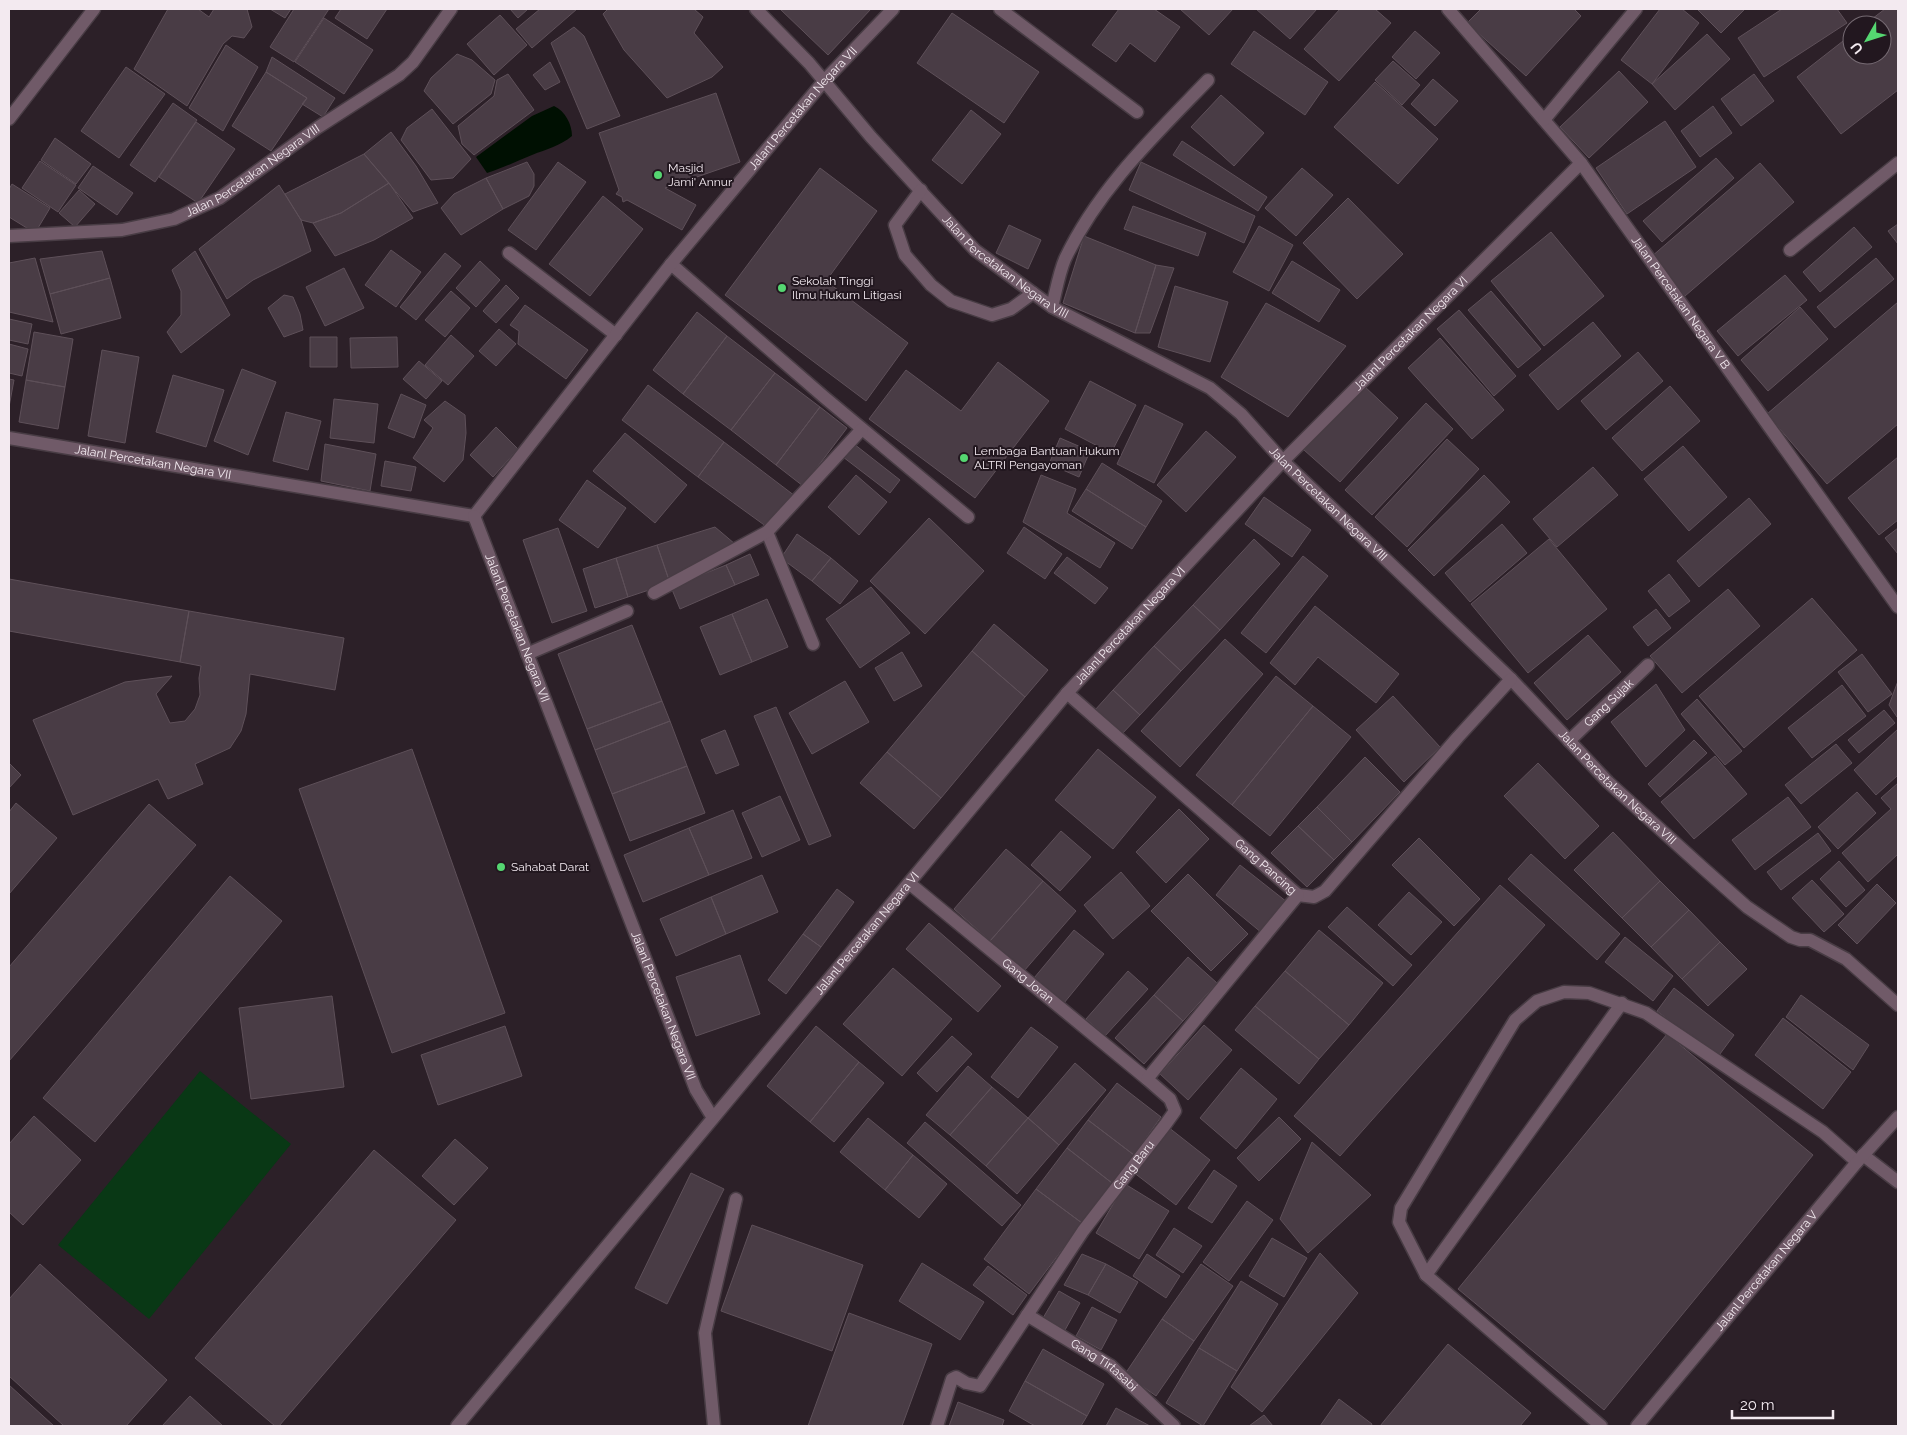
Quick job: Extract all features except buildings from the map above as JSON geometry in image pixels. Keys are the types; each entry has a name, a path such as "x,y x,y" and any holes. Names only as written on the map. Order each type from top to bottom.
{"street":[{"path":"9,119 94,9"},
{"name":"Jalan Percetakan Negara VIII","path":"9,236 122,230 174,219 220,198 316,128 413,62 451,9"},
{"name":"Jalan Percetakan Negara VIII","path":"756,9 824,81 871,137 975,250 1052,307 1210,388 1241,414 1283,461 1511,679 1608,782 1747,907 1791,937 1800,940 1810,940 1846,959 1898,1005"},
{"name":"Jalanl Percetakan Negara VII","path":"474,516 671,264 824,81 893,9"},
{"path":"1000,9 1138,112"},
{"name":"Jalan Percetakan Negara V B","path":"1448,9 1581,163 1898,607"},
{"path":"1544,120 1636,9"},
{"path":"1052,307 1064,261 1087,218 1134,158 1208,80"},
{"name":"Jalanl Percetakan Negara VI","path":"713,1118 1067,693 1283,461 1581,163"},
{"path":"1790,250 1898,163"},
{"path":"921,190 895,225 905,255 931,286 951,301 992,315 1011,309 1033,293"},
{"path":"508,253 616,335"},
{"path":"671,264 862,429 968,517"},
{"path":"654,593 767,532 862,429"},
{"name":"Jalanl Percetakan Negara VII","path":"9,438 474,516"},
{"name":"Jalanl Percetakan Negara VII","path":"474,516 696,1090 713,1118"},
{"path":"767,532 813,644"},
{"path":"527,654 627,611"},
{"name":"Gang Sujak","path":"1569,741 1648,665"},
{"name":"Gang Pancing","path":"1067,693 1298,895 1314,897 1325,891 1458,737 1511,679"},
{"name":"Gang Joran","path":"909,883 1147,1079"},
{"path":"1147,1079 1298,895"},
{"path":"1601,1426 1426,1275 1399,1222 1401,1208 1515,1020 1537,1001 1564,992 1590,993 1646,1013 1860,1159 1898,1182"},
{"path":"1426,1275 1622,1003"},
{"name":"Gang Baru","path":"937,1426 952,1379 956,1377 966,1383 980,1386 1083,1231 1165,1125 1174,1110 1170,1099 1147,1079"},
{"name":"Jalanl Percetakan Negara V","path":"1637,1426 1860,1159 1898,1117"},
{"path":"457,1426 713,1118"},
{"path":"714,1426 705,1332 736,1199"},
{"name":"Gang Tirtasabi","path":"1027,1315 1111,1366 1174,1426"}],"green space":[{"path":"200,1071 291,1144 149,1319 58,1245"}],"shaded area":[{"path":"554,106 567,118 572,136 553,147 487,173 476,157 532,116"}],"place":[{"name":"Masjid Jami' Annur","path":"658,175"},
{"name":"Sekolah Tinggi Ilmu Hukum Litigasi","path":"782,288"},
{"name":"Lembaga Bantuan Hukum ALTRI Pengayoman","path":"964,458"},
{"name":"Sahabat Darat","path":"501,867"}]}
